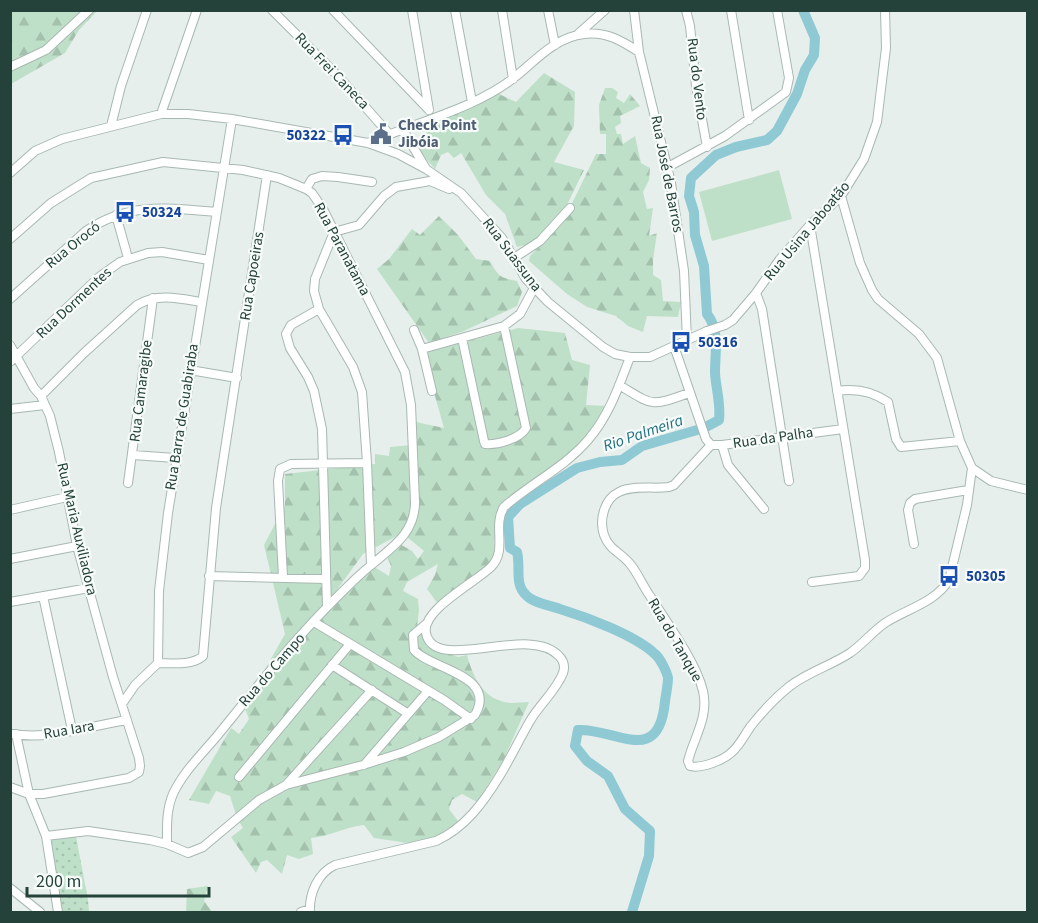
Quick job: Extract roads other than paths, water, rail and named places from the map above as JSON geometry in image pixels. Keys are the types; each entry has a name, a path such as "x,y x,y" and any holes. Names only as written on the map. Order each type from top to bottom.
{"street":[{"path":"10,67 46,50 89,10"},
{"path":"111,126 121,86 147,10"},
{"path":"161,114 197,10"},
{"name":"Rua Frei Caneca","path":"272,10 339,76 389,134"},
{"path":"333,10 430,114"},
{"path":"412,10 430,114"},
{"path":"454,10 472,102"},
{"path":"501,10 513,79"},
{"path":"548,10 555,45"},
{"path":"368,143 403,130 430,114 472,102 513,79 555,45 577,35 605,10"},
{"name":"Rua José de Barros","path":"634,10 639,52 668,166 684,272 687,340"},
{"name":"Rua do Vento","path":"686,10 707,147"},
{"path":"731,10 749,120"},
{"path":"668,166 707,147 749,120 778,99 788,87 789,78 777,10"},
{"name":"Rua Usina Jaboatão","path":"716,328 733,320 756,294 780,259 810,225 841,196 864,159 877,122 885,48 885,10"},
{"path":"577,35 595,33 607,35 639,52"},
{"name":"Rua Suassuna","path":"10,173 27,157 62,139 161,114 188,114 232,119 368,143 426,169 454,187 471,202 502,238 521,272 534,288 603,347 615,354 650,357 716,328"},
{"name":"Rua Barra de Guabiraba","path":"158,663 157,629 161,568 175,458 232,119"},
{"path":"403,130 426,169"},
{"name":"Rua Paranatama","path":"10,239 51,203 100,174 163,162 267,175 306,189 323,209 405,372 411,405 414,518"},
{"name":"Rua Capoeiras","path":"158,663 198,660 204,650 216,508 267,175"},
{"path":"306,189 312,179 322,176 372,182"},
{"path":"371,565 364,406 359,382 353,368 320,309 314,291 315,279 334,232 359,225 390,190 416,182 437,182 471,202"},
{"path":"841,196 857,254 872,290 878,299 919,334 937,358 960,441 972,468 990,481 1028,490"},
{"name":"Rua Orocó","path":"10,299 99,222 134,210 159,207 216,212"},
{"path":"514,258 540,241 570,208"},
{"path":"116,215 128,258"},
{"path":"810,225 865,560 865,568 859,576 812,582"},
{"name":"Rua Dormentes","path":"13,360 99,278 128,258 162,252 209,260"},
{"path":"422,349 504,327 520,314 534,288"},
{"path":"756,294 762,309 789,481"},
{"path":"41,396 137,305 153,298 170,297 201,302"},
{"name":"Rua Camaragibe","path":"128,483 153,298"},
{"path":"320,309 291,325 286,334 291,348 308,377 316,399 322,429 327,606"},
{"path":"462,338 484,441 490,444 518,437 526,428 504,327"},
{"path":"414,330 422,349 432,391"},
{"name":"Rua Maria Auxiliadora","path":"10,345 13,360 41,396 45,405 59,452 77,546 140,766 135,775 58,792 29,794"},
{"path":"674,346 708,442"},
{"path":"46,836 72,831 122,834 167,844 182,851 194,852 259,800 286,786 404,752 439,737 471,719 478,710 479,699 471,682 451,670 419,657 414,650 413,635 426,624 443,603 491,566 500,552 499,523 504,507 587,442 603,421 630,357"},
{"path":"190,370 237,378"},
{"path":"619,386 645,401 656,404 689,393"},
{"path":"837,391 852,389 863,391 888,402 896,439 901,447 960,441"},
{"path":"10,409 45,405"},
{"name":"Rua da Palha","path":"708,442 722,446 843,429"},
{"name":"Rua do Tanque","path":"708,442 674,484 669,487 633,488 617,492 607,502 602,524 604,537 609,546 631,565 680,643 703,688 704,712 698,737 688,761 692,767 712,762 732,753 758,717 802,677 850,652 885,623 927,600 946,585 956,555 972,468"},
{"path":"722,446 728,465 764,509"},
{"path":"133,455 175,458"},
{"path":"283,577 278,482 280,469 291,464 367,463"},
{"path":"914,544 908,510 910,503 915,499 968,490"},
{"path":"10,510 67,497"},
{"name":"Rua do Campo","path":"167,844 169,806 180,783 265,675 327,606 398,543 414,518"},
{"path":"10,559 77,546"},
{"path":"209,576 326,579"},
{"path":"10,602 89,588"},
{"path":"43,596 72,730"},
{"path":"314,622 471,719"},
{"path":"301,912 310,911 314,889 320,875 326,869 436,841 462,825 486,796 534,714 557,685 564,671 561,658 542,647 515,643 466,651 449,651 439,648 429,640 426,624"},
{"path":"239,777 350,644"},
{"path":"122,704 135,686 158,663"},
{"path":"332,665 407,713"},
{"path":"286,786 372,690"},
{"path":"363,765 428,691"},
{"name":"Rua Iara","path":"13,734 35,736 127,720"},
{"path":"13,734 29,794 46,836 58,912"},
{"path":"10,787 29,794"},
{"path":"10,888 40,912"}],"waterway":[{"name":"Rio Palmeira","path":"632,912 649,856 650,831 625,809 608,776 587,761 575,746 578,730 634,740 645,739 654,734 661,721 668,678 657,656 635,640 571,612 537,602 522,591 517,552 510,548 508,517 520,504 577,468 600,462 622,460 642,446 704,428 719,420 715,373 715,334 707,314 704,266 695,235 694,212 689,196 691,178 716,155 736,147 767,140 777,131 814,55 815,38 803,10"}],"place":[{"name":"Check Point Jibóia","path":"381,134"},
{"name":"50322","path":"343,135"},
{"name":"50324","path":"125,212"},
{"name":"50316","path":"681,342"},
{"name":"50305","path":"949,576"}]}
